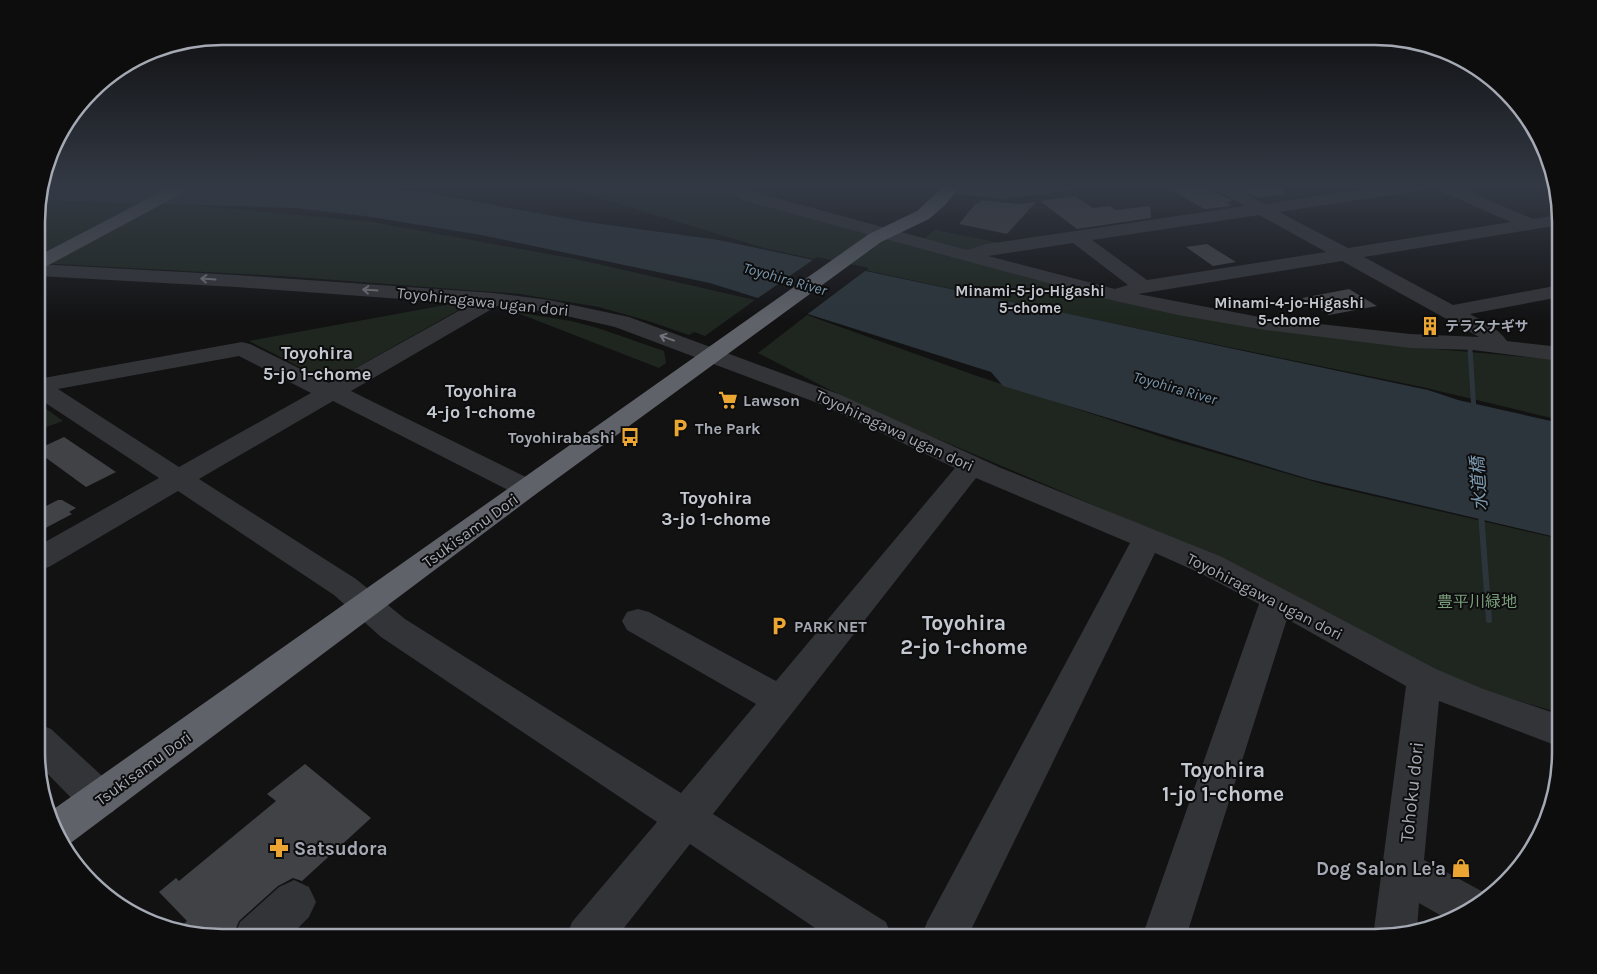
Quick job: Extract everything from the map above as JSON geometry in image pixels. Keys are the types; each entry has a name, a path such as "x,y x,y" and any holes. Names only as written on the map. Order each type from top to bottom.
{"highway":[{"name":"Tsukisamu Dori","path":"879,235 883,230"},
{"name":"Tsukisamu Dori","path":"61,827 526,488 879,235 890,230"}],"main road":[{"path":"45,259 100,230"}],"street":[{"path":"867,230 1114,295 1178,309 1265,324 1410,341 1473,343 1552,353"},
{"path":"967,256 987,250 1120,230"},
{"path":"1301,230 1483,330 1495,339 1501,347"},
{"path":"1114,295 1143,287 1492,230"},
{"path":"1077,237 1143,287"},
{"name":"Toyohiragawa ugan dori","path":"45,270 236,281 494,299 549,306 598,316 719,350 972,465 1211,565 1424,679 1470,699 1552,729"},
{"path":"1453,314 1552,293"},
{"path":"45,555 494,299"},
{"path":"45,386 242,349 526,488"},
{"path":"45,392 345,587 393,628 856,929"},
{"path":"595,929 779,700 972,465"},
{"path":"948,929 1147,539"},
{"path":"1167,929 1276,599"},
{"path":"638,621 779,700"},
{"name":"Tohoku dori","path":"1395,928 1424,679"},
{"path":"45,747 99,799"},
{"path":"1402,871 1464,905"},
{"path":"266,929 294,902"}],"green space":[{"path":"45,230 419,230 576,259 755,300 705,336 694,332 689,335 599,307 520,294 281,276 45,263"},
{"path":"706,230 858,230 1015,272 1414,347 1552,359 1552,418 1422,387 1058,312 764,248"},
{"path":"934,230 937,230 1001,243 968,251 921,241"},
{"path":"451,304 463,305 464,307 334,380 327,381 249,341"},
{"path":"515,312 571,321 598,328 664,351 666,363 659,368"},
{"name":"豊平川緑地","path":"807,315 977,376 1171,440 1326,485 1552,537 1552,711 1485,691 1414,660 1232,564 863,407 758,353"},
{"path":"45,408 63,421 45,427"}],"water":[{"name":"Toyohira River","path":"453,230 649,230 719,240 1428,390 1458,400 1552,421 1552,536 1309,479 1003,386 991,372 710,283"}],"pier":[{"path":"817,257 869,268 805,316 755,300"}],"building":[{"path":"990,230 1010,230 1007,234"},
{"path":"1207,244 1236,262 1213,266 1186,247"},
{"path":"1349,289 1377,306 1329,315 1302,298"},
{"path":"64,437 116,472 86,487 45,457 45,446"},
{"path":"62,500 76,508 69,512 72,514 45,528 45,506"},
{"name":"Satsudora","path":"305,764 371,818 302,881 293,878 278,886 239,921 236,929 210,929 183,925 187,921 159,892 176,878 179,881 276,801 267,794"}],"waterway":[{"name":"水道橋","path":"1470,349 1474,411"},
{"name":"水道橋","path":"1481,513 1489,620"}],"place":[{"name":"テラスナギサ","path":"1430,326"},
{"name":"Lawson","path":"728,400"},
{"name":"The Park","path":"680,428"},
{"name":"Toyohirabashi","path":"630,437"},
{"name":"PARK NET","path":"779,626"},
{"name":"Satsudora","path":"279,848"},
{"name":"Dog Salon Le'a","path":"1461,868"}],"district":[{"name":"Minami-5-jo-Higashi 5-chome","path":"1030,300"},
{"name":"Minami-4-jo-Higashi 5-chome","path":"1289,312"},
{"name":"Toyohira 5-jo 1-chome","path":"317,363"},
{"name":"Toyohira 4-jo 1-chome","path":"481,401"},
{"name":"Toyohira 3-jo 1-chome","path":"716,508"},
{"name":"Toyohira 2-jo 1-chome","path":"964,635"},
{"name":"Toyohira 1-jo 1-chome","path":"1223,782"}]}
